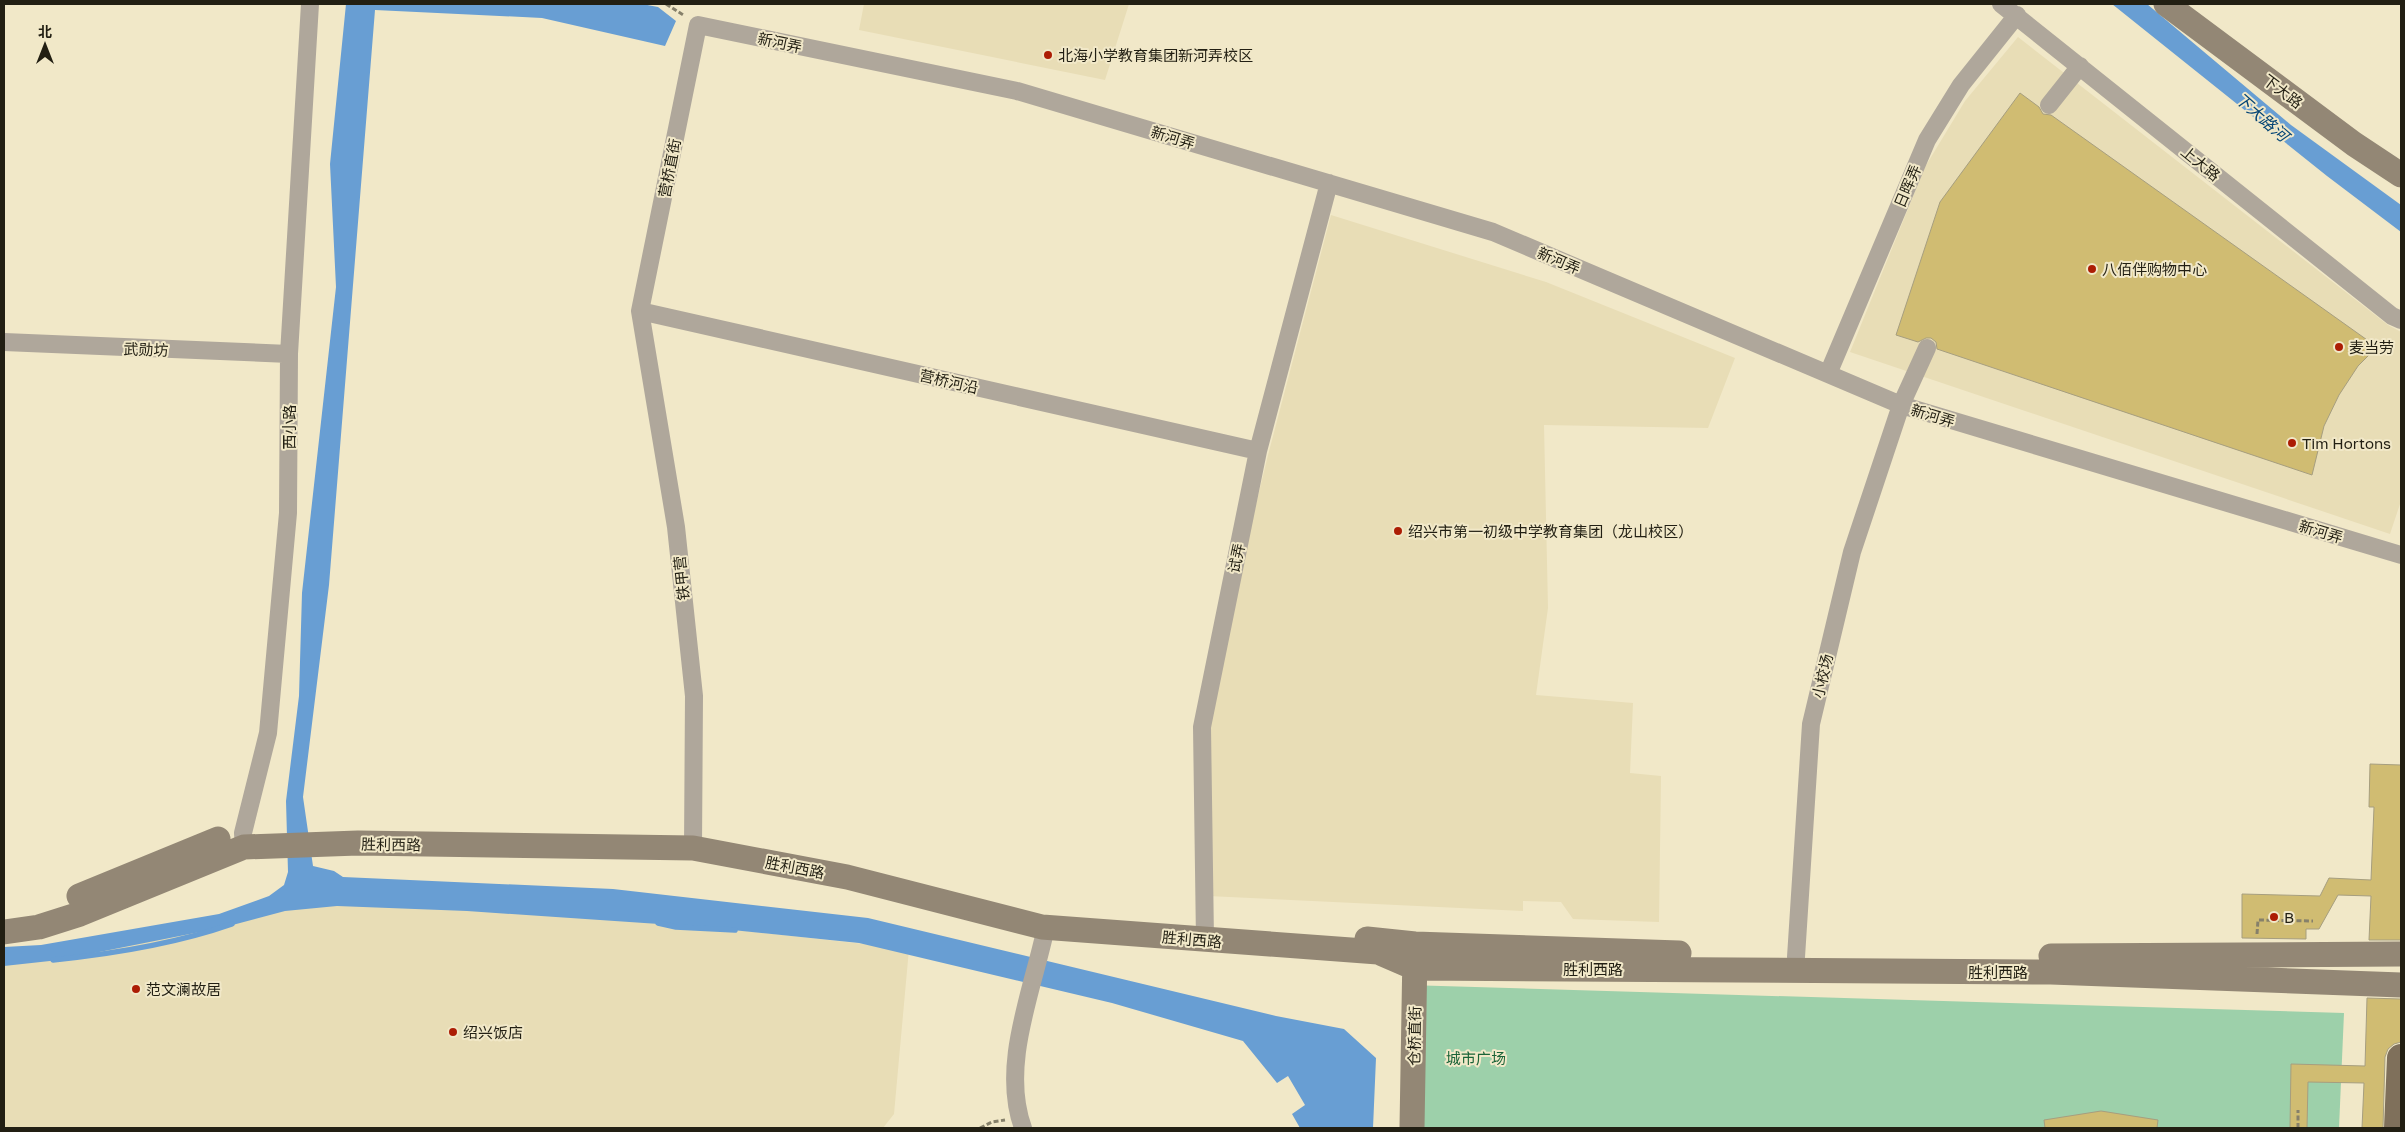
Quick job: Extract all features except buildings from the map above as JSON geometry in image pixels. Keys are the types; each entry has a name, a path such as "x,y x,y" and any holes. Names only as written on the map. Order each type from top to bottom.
{"main road":[{"name":"下大路","path":"2166,4 2354,144 2401,175"},
{"name":"胜利西路","path":"4,916 47,908 220,839 244,840 314,837 387,828 694,841 848,861 1044,914 1415,956 2051,972 2401,985"},
{"name":"胜利西路","path":"4,932 38,927 80,914 244,840"},
{"name":"胜利西路","path":"694,841 1046,927 1204,933"},
{"name":"胜利西路","path":"1415,956 1796,957 2401,954"},
{"name":"仓桥直街","path":"1412,1128 1415,956"},
{"path":"2398,1128 2401,1058"}],"street":[{"name":"西小路","path":"244,840 268,733 288,513 289,354 310,4"},
{"name":"上大路","path":"2001,4 2392,316 2401,320"},
{"name":"日晖弄","path":"1828,374 1927,140 1961,85 2016,15"},
{"name":"新河弄","path":"698,25 1017,90 1493,232 1901,406 2401,554"},
{"name":"营桥直街","path":"640,311 698,25"},
{"path":"2049,105 2080,66"},
{"name":"试弄","path":"1204,933 1202,727 1258,451 1328,183"},
{"name":"营桥河沿","path":"640,311 1258,451"},
{"name":"铁甲营","path":"640,311 676,527 694,696 694,841"},
{"name":"武勋坊","path":"4,342 289,354"},
{"name":"小校场","path":"1796,957 1811,724 1852,552 1901,406 1927,348"},
{"path":"1020,1121 1017,1051 1024,1012 1033,985 1046,927"}],"path":[{"path":"2257,937 2258,920 2313,921"},
{"path":"2298,1110 2298,1128"},
{"path":"980,1128 992,1122 1020,1121"}],"shaded area":[{"name":"北海小学教育集团新河弄校区","path":"864,4 1129,4 1105,80 859,30"},
{"name":"八佰伴购物中心","path":"2018,37 2388,325 2401,332 2401,501 2390,534 1850,352 1925,167 1965,101"},
{"name":"绍兴市第一初级中学教育集团（龙山校区）","path":"1331,215 1546,282 1735,358 1708,428 1544,425 1548,608 1536,695 1633,703 1630,773 1661,776 1659,922 1573,919 1561,902 1523,901 1523,911 1208,896 1202,727 1268,455"},
{"name":"绍兴饭店","path":"392,892 909,949 894,1114 883,1128 4,1128 4,950 73,947"}],"green space":[{"name":"城市广场","path":"1407,985 2344,1013 2339,1128 1402,1128"}],"water":[{"path":"346,4 642,4 658,7 676,21 665,46 542,18 375,10 329,585 303,797 313,866 334,871 343,877 613,889 868,918 1276,1016 1344,1029 1376,1058 1373,1128 1300,1128 1292,1114 1305,1105 1288,1076 1277,1083 1243,1041 1112,1003 859,943 703,927 467,911 337,906 285,911 225,927 59,960 4,966 4,947 41,945 219,914 269,896 284,885 288,872 286,801 299,696 302,593 336,287 330,164"},
{"name":"下大路河","path":"2112,4 2147,4 2291,125 2401,205 2401,232 2327,176"}],"waterway":[{"path":"658,923 676,927 735,930"},
{"path":"53,960 98,955 166,943 232,924"}],"place":[{"name":"北海小学教育集团新河弄校区","path":"1048,55"},
{"name":"八佰伴购物中心","path":"2092,269"},
{"name":"麦当劳","path":"2339,347"},
{"name":"Tim Hortons","path":"2292,443"},
{"name":"绍兴市第一初级中学教育集团（龙山校区）","path":"1398,531"},
{"name":"B","path":"2274,917"},
{"name":"范文澜故居","path":"136,989"},
{"name":"绍兴饭店","path":"453,1032"}]}
